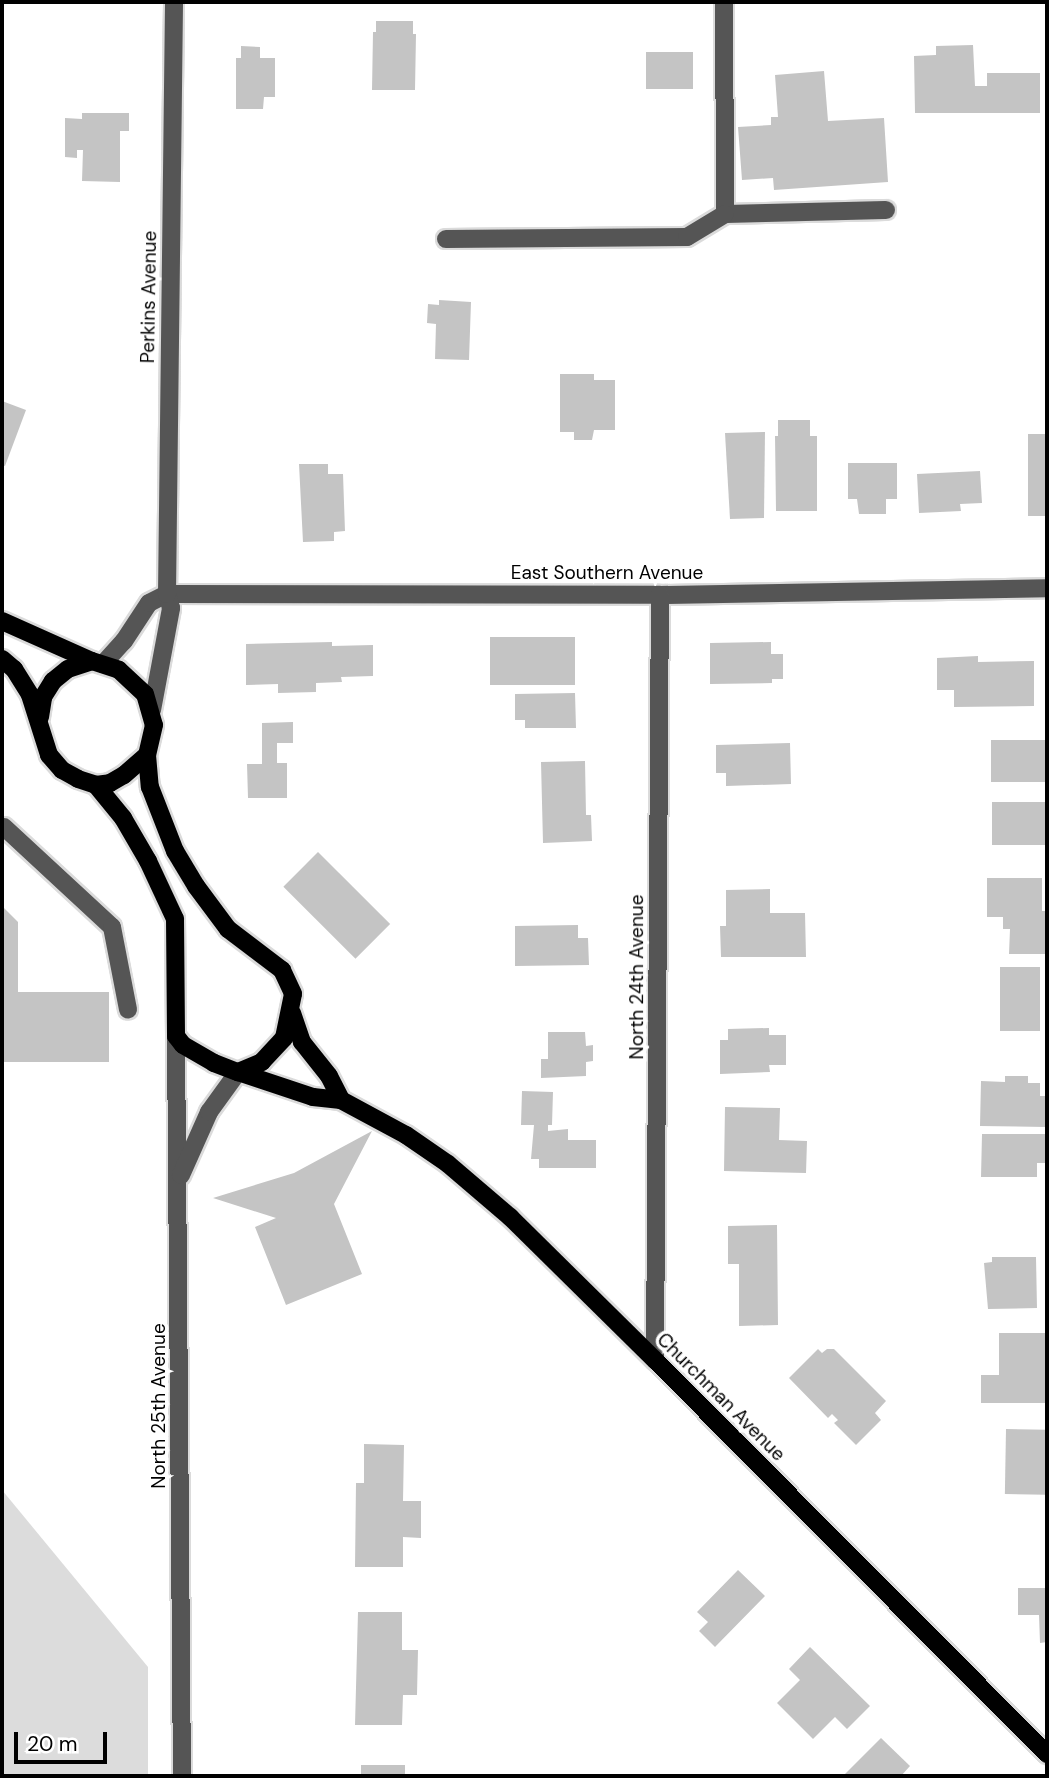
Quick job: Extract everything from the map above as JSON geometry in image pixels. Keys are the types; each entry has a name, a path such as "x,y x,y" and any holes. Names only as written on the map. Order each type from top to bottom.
{"main road":[{"path":"2,621 120,670 145,695 152,710 152,740 147,755 150,787 176,851 196,886 228,929 282,970 293,994 292,1012 284,1038 262,1062 238,1072"},
{"path":"2,659 20,678 39,720 49,755 78,779 96,785 110,783 147,755"},
{"path":"39,720 43,696 53,681 68,669 97,662"},
{"path":"96,785 123,818 148,861 175,919 176,1036"},
{"path":"292,1012 302,1042 329,1076 341,1100"},
{"name":"Churchman Avenue","path":"176,1036 196,1053 238,1072 313,1097 341,1100 406,1135 448,1164 510,1217 1047,1754"}],"street":[{"name":"Perkins Avenue","path":"152,710 171,608 167,594 174,2"},
{"path":"724,2 725,214"},
{"path":"446,239 687,237 725,214 886,211"},
{"name":"East Southern Avenue","path":"167,594 660,595 1047,588"},
{"path":"97,662 124,641 149,603 167,594"},
{"name":"North 24th Avenue","path":"655,1360 660,595"},
{"path":"4,827 112,927 128,1009"},
{"name":"North 25th Avenue","path":"176,1036 182,1776"},
{"path":"179,1182 209,1112 238,1072"}],"shaded area":[{"path":"2,1490 148,1667 148,1776 2,1776"}],"building":[{"path":"376,21 413,21 413,34 416,34 415,90 372,90 373,32 376,32"},
{"path":"973,45 975,86 987,86 987,73 1040,73 1040,113 915,113 914,56 936,55 936,46"},
{"path":"241,46 260,47 260,58 275,58 275,97 264,97 263,109 236,109 236,58 241,58"},
{"path":"646,52 693,52 693,89 646,89"},
{"path":"824,71 828,121 884,118 888,182 774,190 773,178 742,180 738,127 771,125 771,117 778,117 775,75"},
{"path":"82,113 129,113 129,131 120,131 120,182 82,181 83,150 77,150 77,158 65,157 65,118 82,119"},
{"path":"439,300 471,302 469,360 435,359 436,324 427,323 428,304 439,305"},
{"path":"560,374 594,374 594,380 615,380 615,430 594,430 592,440 574,440 574,432 560,432"},
{"path":"2,401 26,410 5,466 2,465"},
{"path":"778,420 810,420 810,436 817,436 817,511 776,511 775,436 778,436"},
{"path":"765,432 764,518 730,519 725,433"},
{"path":"1028,434 1047,434 1047,516 1028,516"},
{"path":"848,463 897,463 897,499 886,499 886,514 859,514 857,499 848,499"},
{"path":"299,464 328,464 328,474 343,474 345,531 334,532 334,541 303,542"},
{"path":"980,471 982,503 960,504 961,511 919,513 917,474"},
{"path":"490,637 575,637 575,685 490,685"},
{"path":"332,642 332,646 373,645 373,676 341,677 342,682 316,683 316,692 278,693 278,684 246,685 246,644"},
{"path":"771,642 771,654 783,654 783,679 772,679 772,683 710,684 710,643"},
{"path":"978,656 978,662 1034,661 1034,706 954,707 954,690 937,690 937,658"},
{"path":"575,693 576,728 525,728 525,720 515,720 515,694"},
{"path":"293,722 293,743 277,743 277,763 287,763 287,798 248,798 247,764 262,764 262,723"},
{"path":"991,740 1047,740 1047,782 991,782"},
{"path":"790,743 791,784 726,786 726,773 716,773 716,745"},
{"path":"585,761 586,815 591,815 592,841 543,843 541,762"},
{"path":"992,802 1047,802 1047,845 992,845"},
{"path":"318,852 390,924 355,959 283,887"},
{"path":"987,878 1042,878 1042,911 1047,911 1047,954 1009,954 1010,929 1003,929 1003,917 987,917"},
{"path":"770,889 770,913 805,913 806,957 721,957 720,926 726,926 726,890"},
{"path":"2,906 18,922 18,992 109,992 109,1062 2,1062"},
{"path":"578,925 578,938 588,938 589,965 515,966 515,926"},
{"path":"1000,967 1040,967 1040,1031 1000,1031"},
{"path":"769,1028 769,1035 786,1035 786,1065 769,1065 770,1072 720,1074 720,1040 728,1040 728,1029"},
{"path":"548,1032 585,1032 586,1046 593,1045 593,1061 586,1062 586,1076 541,1078 541,1059 548,1059"},
{"path":"1005,1076 1028,1076 1028,1083 1040,1083 1040,1096 1047,1096 1047,1127 980,1126 981,1081 1005,1082"},
{"path":"522,1091 553,1092 552,1125 548,1125 548,1131 568,1129 568,1140 596,1140 596,1168 539,1168 539,1159 531,1159 534,1125 521,1125"},
{"path":"725,1107 780,1108 779,1140 807,1141 806,1173 724,1171"},
{"path":"372,1131 334,1204 362,1274 286,1305 255,1227 276,1218 213,1198 294,1173"},
{"path":"982,1134 1047,1134 1047,1163 1037,1163 1037,1177 981,1177"},
{"path":"777,1225 778,1325 739,1326 739,1264 728,1264 728,1226"},
{"path":"992,1257 1036,1257 1037,1308 988,1309 984,1263 992,1262"},
{"path":"999,1333 1047,1333 1047,1403 981,1403 981,1375 999,1375"},
{"path":"818,1349 822,1353 827,1349 834,1349 886,1401 875,1413 881,1420 856,1445 834,1423 838,1420 832,1414 828,1418 789,1378"},
{"path":"1006,1429 1047,1430 1046,1495 1005,1494"},
{"path":"364,1444 404,1445 403,1501 421,1501 421,1538 403,1537 403,1567 355,1567 356,1483 364,1483"},
{"path":"738,1570 765,1596 715,1647 699,1631 708,1622 697,1612"},
{"path":"1018,1588 1047,1588 1047,1642 1040,1643 1039,1615 1018,1615"},
{"path":"358,1612 402,1612 402,1650 418,1650 417,1695 403,1695 402,1725 355,1725"},
{"path":"810,1647 870,1706 847,1729 835,1717 813,1739 777,1703 800,1680 789,1669"},
{"path":"881,1738 910,1766 901,1776 843,1776"},
{"path":"361,1765 405,1765 405,1776 361,1776"}]}
